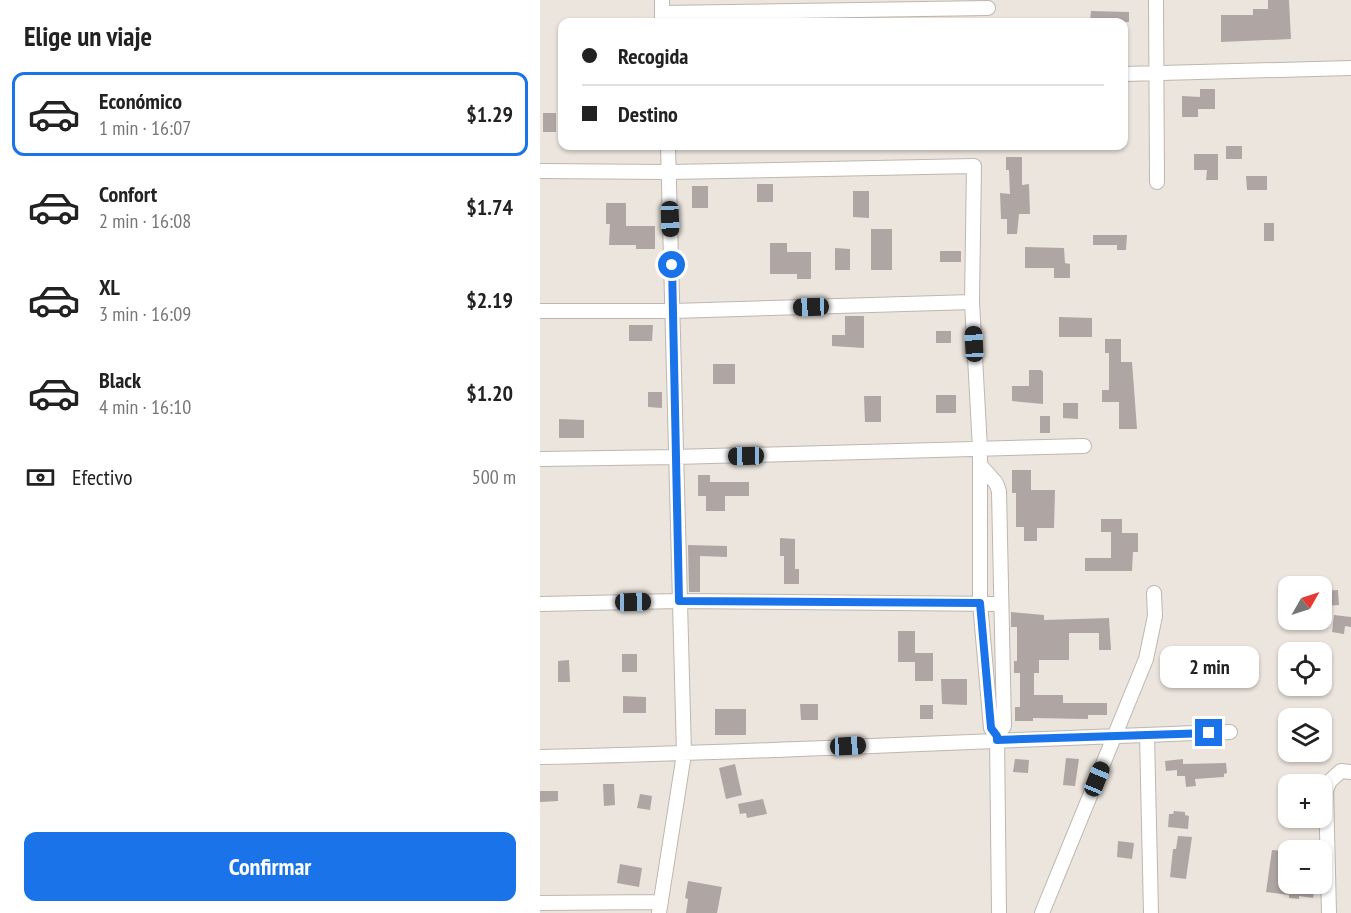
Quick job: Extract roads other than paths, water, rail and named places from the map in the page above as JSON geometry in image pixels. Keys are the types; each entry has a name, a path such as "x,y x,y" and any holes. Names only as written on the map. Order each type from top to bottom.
{"street":[{"path":"1156,0 1157,182"},
{"path":"662,12 988,8"},
{"path":"1128,74 1351,68"},
{"path":"540,903 660,907 684,754 668,150"},
{"path":"540,171 669,172 974,166 972,302 980,449 980,603 991,728 997,738 999,913"},
{"path":"540,311 673,311 972,302"},
{"path":"540,459 675,458 1084,446"},
{"path":"980,465 996,483 999,491 1004,726 997,738"},
{"path":"1042,913 1146,659 1155,616 1154,593"},
{"path":"540,604 679,601 1000,604"},
{"path":"540,757 684,754 997,738 1230,732"},
{"path":"1147,735 1151,913"},
{"path":"1329,913 1326,789 1330,781 1341,771 1351,772"}]}
